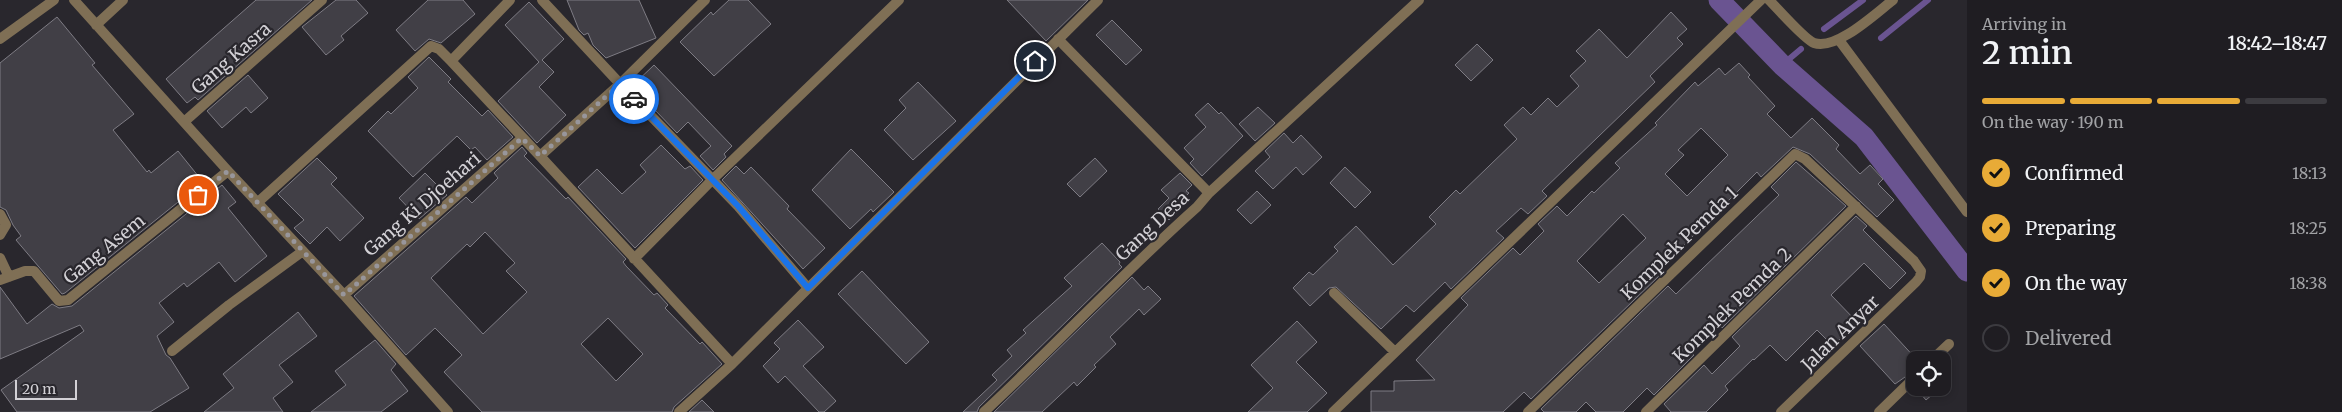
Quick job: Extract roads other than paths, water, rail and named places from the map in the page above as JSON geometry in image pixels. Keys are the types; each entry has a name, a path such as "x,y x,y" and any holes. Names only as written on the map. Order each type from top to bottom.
{"street":[{"path":"0,39 54,0"},
{"path":"74,0 257,203 344,295 448,412"},
{"path":"96,24 123,0"},
{"name":"Gang Kasra","path":"184,122 322,0"},
{"path":"451,61 510,0"},
{"path":"542,0 738,206 808,288"},
{"path":"540,156 620,84 705,0"},
{"path":"634,259 712,180 899,0"},
{"path":"679,412 732,364 1098,0"},
{"path":"1209,192 1419,0"},
{"path":"1333,412 1761,0"},
{"path":"1769,0 1813,43 1825,44 1839,40 1894,0"},
{"name":"Gang Desa","path":"984,412 1032,368 1100,297 1197,207 1209,192 1058,39"},
{"path":"1839,40 1967,212"},
{"path":"257,203 427,48 434,46 451,61 732,364"},
{"name":"Gang Ki Djoehari","path":"344,295 522,138"},
{"name":"Komplek Pemda 1","path":"1528,412 1790,157 1795,154 1805,159 1856,206"},
{"name":"Gang Asem","path":"4,278 26,271 34,271 59,301 68,300 228,171"},
{"name":"Komplek Pemda 2","path":"1646,412 1842,222 1856,206"},
{"name":"Jalan Anyar","path":"1781,412 1920,277 1921,271 1918,265 1856,206"},
{"path":"0,214 6,225 0,235"},
{"path":"172,351 228,305 302,251"},
{"path":"0,258 4,278"},
{"path":"1334,293 1395,352"},
{"path":"1942,351 1949,344"},
{"path":"1879,412 1906,386"}],"waterway":[{"path":"1719,0 1782,65 1864,137 1967,271"},
{"path":"1824,29 1863,0"},
{"path":"1881,38 1928,0"},
{"path":"1782,65 1801,49"}]}
